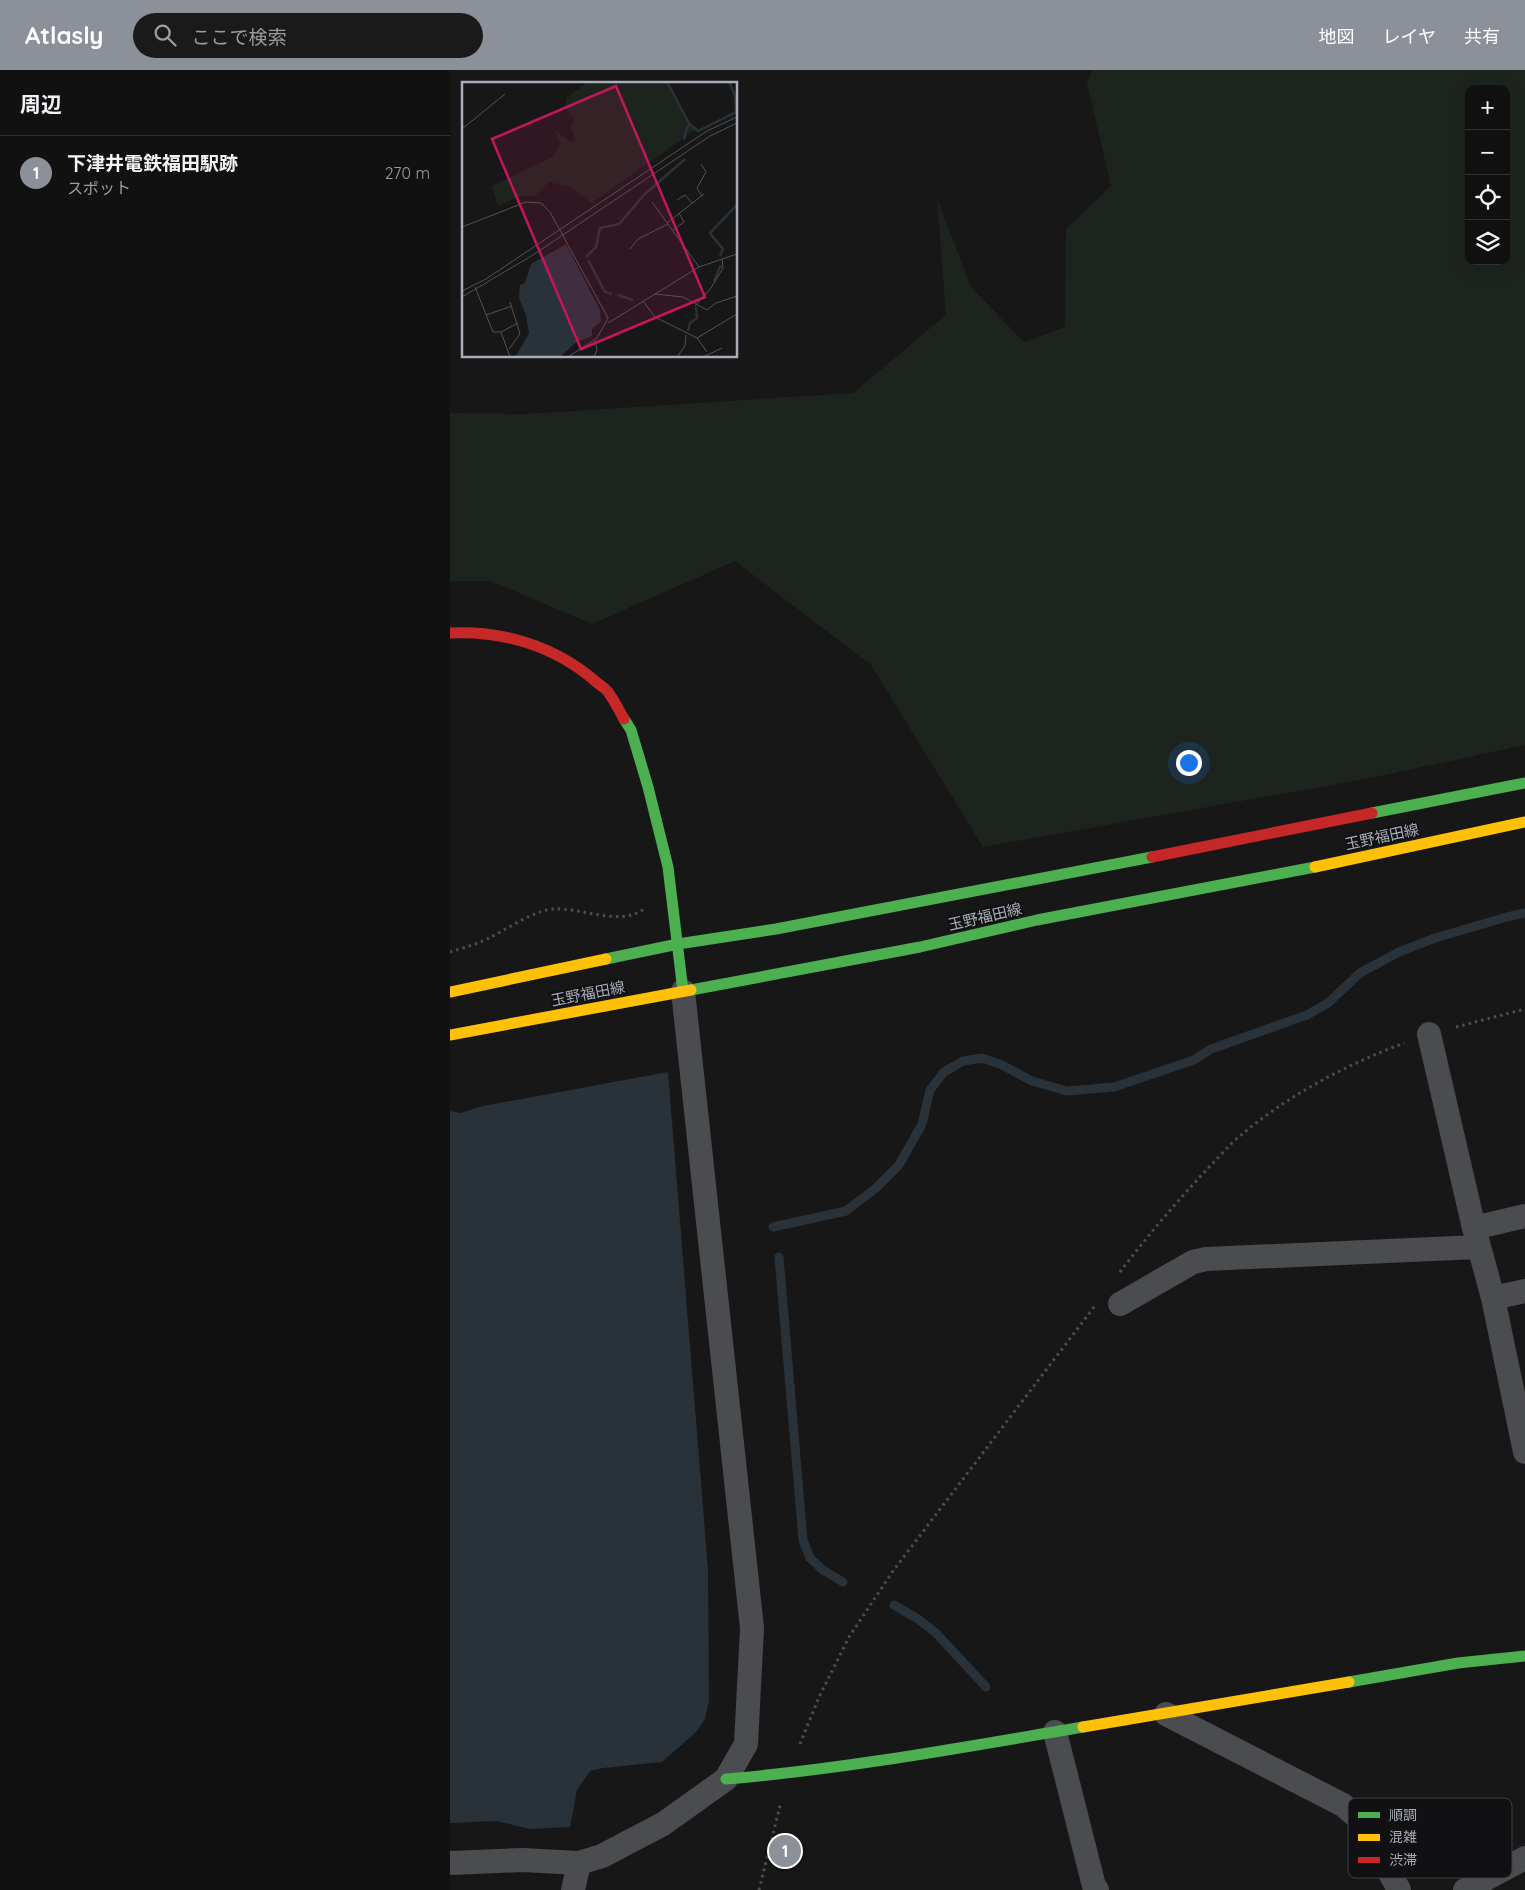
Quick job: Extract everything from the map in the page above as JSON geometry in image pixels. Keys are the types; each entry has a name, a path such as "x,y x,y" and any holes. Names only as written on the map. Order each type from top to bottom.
{"main road":[{"path":"450,633 469,632 509,638 550,650 579,667 608,692 631,730 648,787 668,867 683,992"},
{"name":"玉野福田線","path":"450,992 678,944 776,929 1016,884 1525,783"},
{"name":"玉野福田線","path":"450,1035 920,947 1037,920 1270,876 1525,822"},
{"path":"726,1779 788,1774 872,1763 1448,1665 1525,1656"}],"street":[{"path":"450,1863 523,1860 579,1862 602,1856 663,1824 726,1779 746,1744 752,1628 683,992"},
{"path":"1429,1034 1476,1238 1493,1298 1525,1452"},
{"path":"1120,1304 1193,1262 1206,1259 1476,1238 1525,1216"},
{"path":"1493,1298 1525,1291"},
{"path":"1166,1714 1348,1809"},
{"path":"1055,1732 1094,1886 1097,1890"},
{"path":"1512,1865 1525,1858"},
{"path":"573,1890 579,1862"},
{"path":"1392,1878 1398,1890"},
{"path":"1465,1890 1488,1878"}],"path":[{"path":"450,952 485,940 541,912 554,909 623,916 636,915 644,908"},
{"path":"1118,1275 1190,1188 1239,1136 1283,1104 1328,1077 1379,1053"},
{"path":"849,1637 893,1571 1094,1306"}],"shaded area":[{"path":"1092,70 1525,70 1525,745 1371,778 983,847 871,665 735,561 592,624 490,581 450,581 450,413 527,414 853,393 946,315 937,199 971,287 1024,342 1065,327 1066,229 1111,186 1087,83"},
{"path":"668,1072 708,1570 709,1701 705,1719 696,1732 662,1762 590,1771 577,1790 570,1827 530,1829 497,1821 450,1823 450,1111 460,1113 483,1106"}],"waterway":[{"path":"773,1227 846,1211 876,1188 899,1165 922,1124 930,1090 944,1072 963,1061 982,1058 1002,1065 1032,1081 1067,1091 1114,1087 1194,1060 1211,1049 1307,1015 1328,1003 1360,973 1399,952 1435,938 1525,913"},
{"path":"779,1257 803,1540 810,1558 823,1570 843,1582"},
{"path":"894,1605 918,1619 936,1633 986,1687"}],"traffic: fast":[{"path":"624,719 631,730 648,787 668,867 683,991"},
{"path":"1372,813 1525,783"},
{"path":"606,959 678,944 776,929 1152,857"},
{"path":"691,990 920,947 1037,920 1315,867"},
{"path":"1349,1682 1458,1663 1525,1656"},
{"path":"726,1779 860,1763 1083,1727"}],"traffic: slow":[{"path":"1315,867 1525,822"},
{"path":"450,992 606,959"},
{"path":"450,1035 691,990"},
{"path":"1083,1727 1349,1682"}],"traffic: jam":[{"path":"450,633 489,634 545,649 578,668 606,690 624,719"},
{"path":"1152,857 1372,813"}],"place":[{"name":"下津井電鉄福田駅跡","path":"785,1851"}]}
